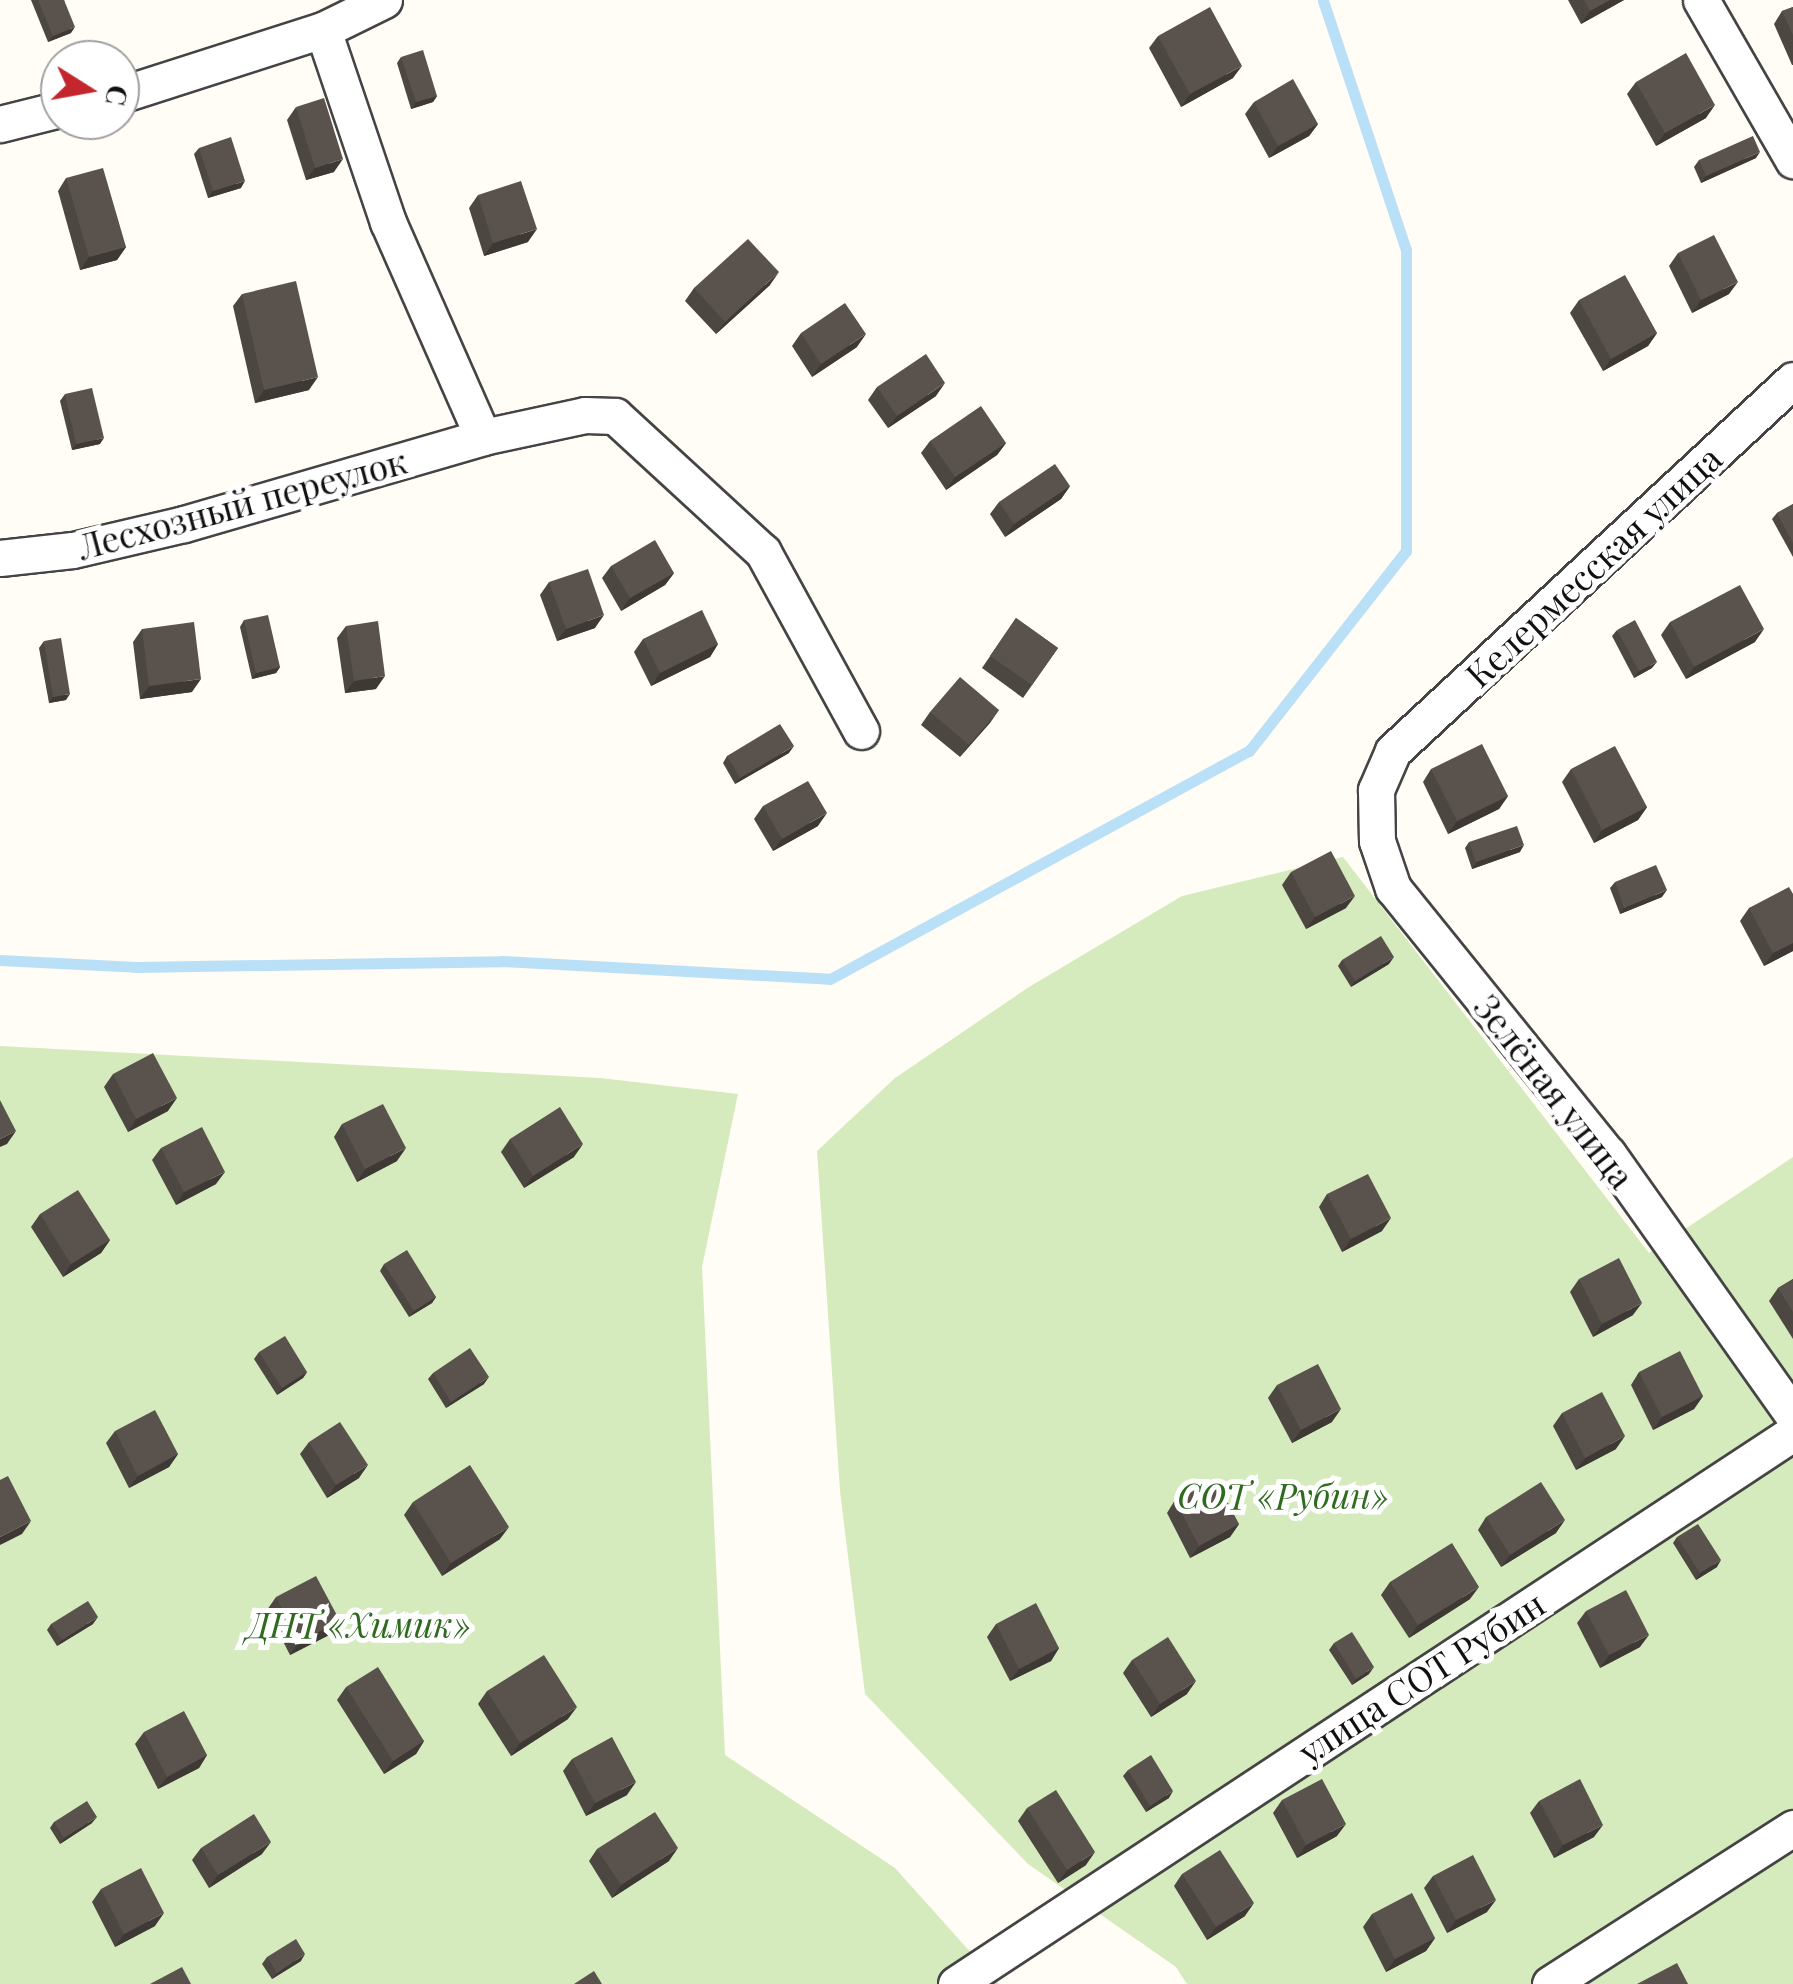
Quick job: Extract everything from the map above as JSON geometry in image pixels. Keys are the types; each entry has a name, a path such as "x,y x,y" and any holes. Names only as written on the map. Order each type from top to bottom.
{"street":[{"path":"140,89 323,30 384,0"},
{"path":"1701,0 1793,160"},
{"path":"323,30 388,222 482,437"},
{"path":"0,124 40,114"},
{"name":"Келермесская улица","path":"1393,751 1793,380"},
{"name":"Лесхозный переулок","path":"0,558 73,550 184,524 482,437 585,415 615,416 763,552 861,731"},
{"name":"Зелёная улица","path":"1393,751 1376,790 1377,841 1393,888 1608,1154 1793,1415"},
{"name":"улица СОТ Рубин","path":"956,1984 1793,1432"},
{"path":"1550,1984 1793,1828"}],"green space":[{"name":"СОТ «Рубин»","path":"1343,857 1649,1253 1793,1157 1793,1984 1187,1984 1176,1967 1028,1864 865,1694 840,1491 817,1151 895,1078 1029,987 1182,896"},
{"name":"ДНТ «Химик»","path":"0,1046 600,1078 738,1094 702,1267 725,1755 895,1868 999,1984 0,1984"}],"building":[{"path":"38,0 64,0 75,27 53,36"},
{"path":"1584,0 1610,0 1590,11"},
{"path":"1210,7 1242,66 1190,94 1158,36"},
{"path":"1793,7 1793,35 1782,11"},
{"path":"423,50 437,96 416,102 401,57"},
{"path":"1686,53 1715,105 1665,133 1636,82"},
{"path":"1293,79 1318,124 1278,146 1254,102"},
{"path":"324,98 343,159 315,168 296,107"},
{"path":"1753,136 1760,152 1706,176 1699,160"},
{"path":"231,137 245,181 213,191 199,148"},
{"path":"103,168 126,247 89,257 66,178"},
{"path":"521,181 537,229 493,243 478,195"},
{"path":"1714,235 1738,282 1701,300 1678,253"},
{"path":"748,239 779,272 725,322 694,288"},
{"path":"1625,275 1657,333 1611,359 1579,300"},
{"path":"296,281 318,377 264,390 242,294"},
{"path":"845,303 866,334 821,364 801,333"},
{"path":"926,354 945,383 897,416 877,387"},
{"path":"92,388 104,438 76,444 65,394"},
{"path":"981,406 1006,443 955,477 930,441"},
{"path":"1055,464 1070,486 1014,524 999,502"},
{"path":"1793,504 1793,543 1777,513"},
{"path":"655,540 674,573 630,598 611,566"},
{"path":"588,569 604,615 566,629 549,582"},
{"path":"1740,585 1764,629 1694,667 1670,622"},
{"path":"702,610 718,644 660,673 643,639"},
{"path":"268,615 280,667 256,673 244,620"},
{"path":"1016,618 1058,648 1032,685 990,656"},
{"path":"1635,620 1657,662 1639,671 1617,630"},
{"path":"378,621 385,676 354,681 346,626"},
{"path":"194,622 201,679 149,686 142,629"},
{"path":"61,638 70,694 53,697 44,641"},
{"path":"960,677 999,710 969,745 930,712"},
{"path":"780,724 794,746 740,778 727,756"},
{"path":"1482,744 1508,796 1457,821 1431,769"},
{"path":"1615,746 1647,807 1602,830 1571,769"},
{"path":"808,781 827,813 782,839 763,806"},
{"path":"1517,826 1524,845 1476,862 1469,842"},
{"path":"1331,851 1355,896 1315,917 1291,872"},
{"path":"1656,865 1667,890 1624,908 1615,882"},
{"path":"1789,887 1793,894 1793,943 1773,953 1749,908"},
{"path":"1381,936 1394,957 1355,981 1342,960"},
{"path":"153,1053 177,1098 136,1119 113,1074"},
{"path":"0,1100 16,1131 0,1139"},
{"path":"383,1104 406,1148 365,1169 342,1124"},
{"path":"560,1107 583,1144 533,1176 510,1139"},
{"path":"202,1127 225,1172 184,1192 161,1148"},
{"path":"1368,1174 1391,1218 1351,1239 1327,1194"},
{"path":"78,1190 110,1240 71,1264 40,1214"},
{"path":"407,1250 436,1297 414,1311 384,1264"},
{"path":"1619,1258 1642,1303 1602,1324 1579,1279"},
{"path":"1793,1279 1793,1312 1778,1288"},
{"path":"285,1336 307,1372 282,1388 259,1352"},
{"path":"470,1348 489,1377 451,1402 433,1373"},
{"path":"1680,1351 1703,1396 1662,1417 1639,1372"},
{"path":"1318,1364 1341,1409 1301,1430 1277,1385"},
{"path":"1602,1392 1625,1436 1585,1458 1562,1413"},
{"path":"155,1410 178,1454 138,1476 115,1431"},
{"path":"340,1422 368,1465 336,1485 309,1442"},
{"path":"470,1465 509,1527 451,1563 413,1502"},
{"path":"8,1476 31,1521 0,1537 0,1480"},
{"path":"1216,1480 1239,1524 1199,1546 1175,1500"},
{"path":"1541,1482 1565,1520 1510,1555 1486,1517"},
{"path":"1698,1524 1721,1560 1700,1573 1677,1537"},
{"path":"1452,1543 1479,1587 1418,1625 1390,1582"},
{"path":"316,1576 340,1621 299,1642 276,1597"},
{"path":"1626,1590 1649,1635 1609,1655 1586,1611"},
{"path":"88,1601 98,1617 62,1640 51,1624"},
{"path":"1036,1603 1059,1648 1019,1669 996,1624"},
{"path":"1352,1632 1374,1667 1356,1679 1334,1643"},
{"path":"1168,1637 1196,1681 1160,1704 1132,1660"},
{"path":"544,1655 577,1707 520,1743 487,1691"},
{"path":"378,1667 424,1741 393,1761 346,1687"},
{"path":"184,1711 207,1755 167,1777 144,1732"},
{"path":"612,1737 636,1782 595,1803 572,1759"},
{"path":"1151,1755 1173,1791 1150,1806 1128,1770"},
{"path":"1322,1779 1346,1824 1306,1845 1282,1800"},
{"path":"1580,1779 1603,1825 1563,1845 1539,1801"},
{"path":"1056,1790 1095,1852 1067,1870 1027,1808"},
{"path":"87,1801 97,1817 64,1838 54,1822"},
{"path":"655,1812 678,1848 621,1885 597,1849"},
{"path":"254,1814 271,1842 218,1875 201,1848"},
{"path":"1220,1850 1254,1903 1216,1927 1182,1874"},
{"path":"1473,1855 1496,1900 1456,1920 1433,1876"},
{"path":"141,1868 164,1913 124,1934 101,1889"},
{"path":"1412,1893 1435,1938 1395,1959 1372,1914"},
{"path":"296,1939 305,1954 277,1973 267,1957"},
{"path":"1677,1963 1688,1984 1637,1984"},
{"path":"182,1967 191,1984 150,1984"},
{"path":"594,1971 602,1984 574,1984"}],"waterway":[{"path":"0,960 136,967 502,961 830,979 1249,751 1406,551 1406,250 1323,0"}]}
